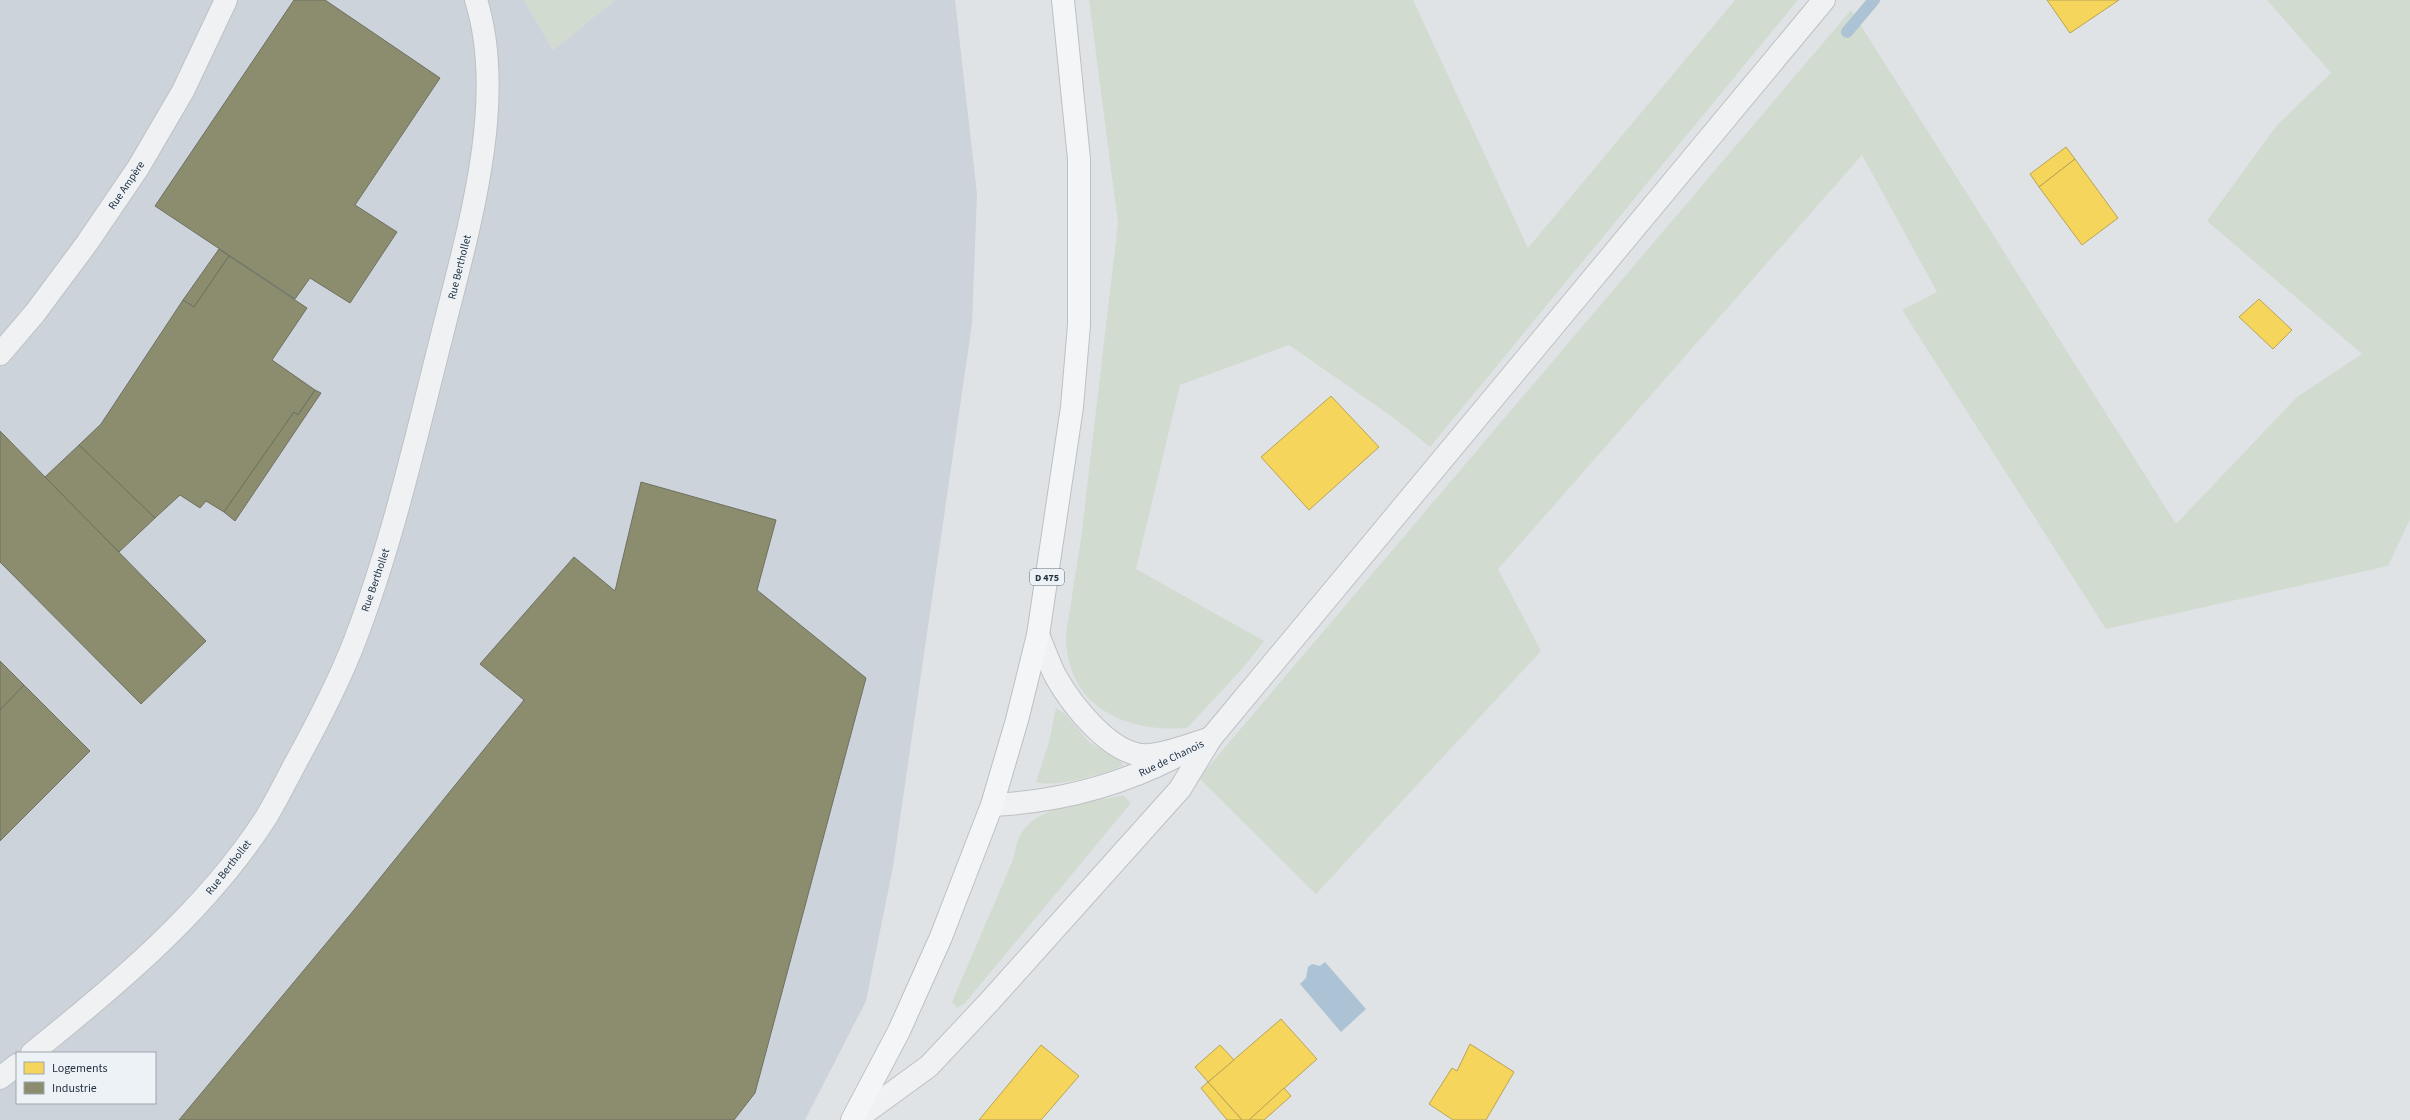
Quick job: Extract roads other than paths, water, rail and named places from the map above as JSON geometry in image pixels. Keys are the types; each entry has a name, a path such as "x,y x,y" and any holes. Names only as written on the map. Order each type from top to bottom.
{"main road":[{"name":"D 475","path":"854,1120 899,1031 941,937 992,806 1017,720 1038,635 1072,407 1079,325 1081,241 1079,159 1063,0"}],"street":[{"name":"Rue Ampère","path":"0,354 35,313 87,243 138,168 183,91 226,0"},
{"name":"Rue Berthollet","path":"33,1052 129,972 178,925 218,882 267,816 314,729 355,642 384,555 408,471 480,172 487,113 486,64 481,15 476,0"},
{"path":"854,1120 929,1066 985,1006 1180,789 1211,738 1824,0"},
{"name":"Rue de Chanois","path":"1038,635 1056,677 1073,702 1104,737 1121,748 1132,753 1149,755 1211,738"},
{"name":"Rue de Chanois","path":"992,806 1022,804 1105,787 1144,772 1211,738"},
{"path":"0,1078 16,1066"}],"water":[{"path":"1325,962 1366,1009 1341,1032 1300,984 1306,978 1308,967 1312,964 1320,966"}],"waterway":[{"path":"1847,32 1874,0"}]}
